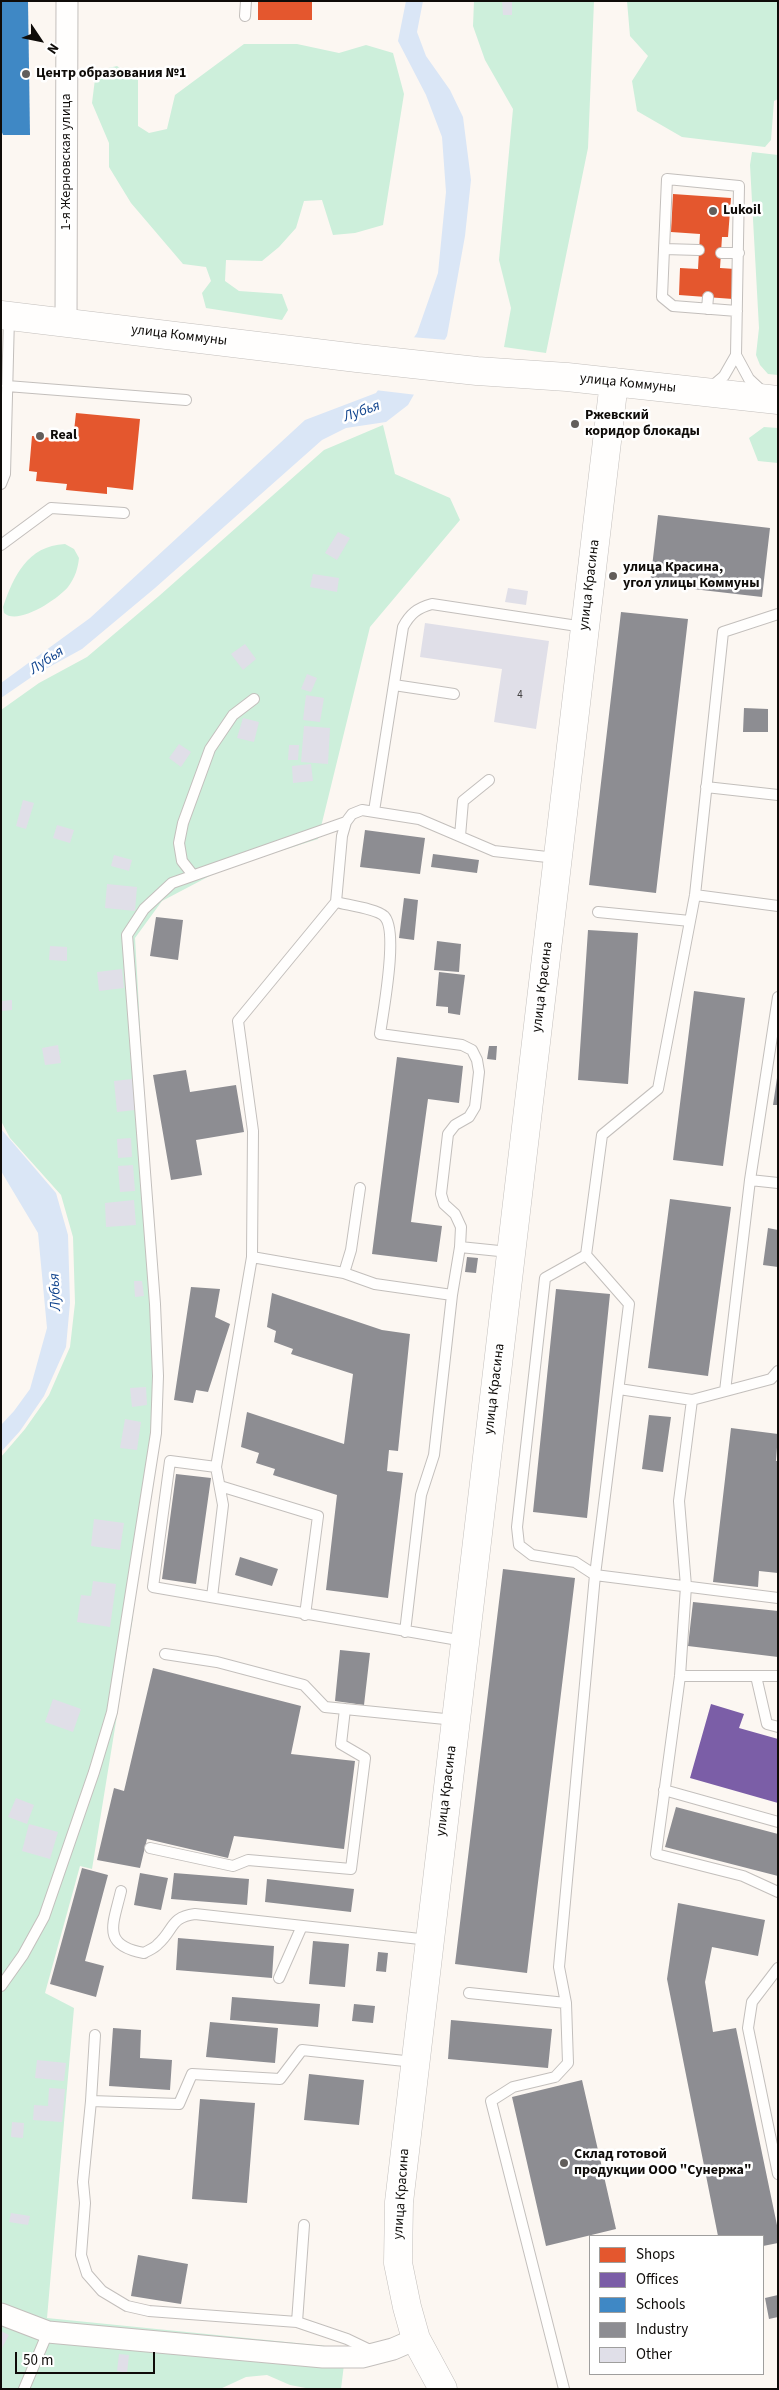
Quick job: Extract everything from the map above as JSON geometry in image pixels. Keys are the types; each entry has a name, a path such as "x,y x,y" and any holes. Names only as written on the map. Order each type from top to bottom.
{"main road":[{"name":"улица Коммуны","path":"5,315 357,358 477,371 614,382 774,400"},
{"name":"улица Красина","path":"443,2389 416,2339 398,2263 399,2202 614,382"}],"street":[{"name":"1-я Жерновская улица","path":"66,322 62,146 67,1"},
{"path":"1,2314 48,2332 323,2357 362,2357 416,2339"}],"lane":[{"path":"246,1 246,16"},
{"path":"705,392 724,376 736,355 739,253 739,186 667,179 662,298 673,306 737,312"},
{"path":"664,249 699,250"},
{"path":"721,252 739,253"},
{"path":"708,297 708,309"},
{"path":"1,484 6,474 7,386 5,372 5,315"},
{"path":"736,355 749,379 774,400"},
{"path":"7,386 186,400"},
{"path":"1,545 51,508 124,513"},
{"path":"374,811 403,627 410,615 420,608 432,604 585,627"},
{"path":"564,2389 491,2100 514,2086 555,2077 568,2063 566,2003 559,1967 595,1575 629,1304 586,1255 602,1135 658,1089 695,895 722,632 778,614"},
{"path":"394,685 454,694"},
{"path":"193,875 182,861 179,843 183,823 210,749 233,715 254,699"},
{"path":"460,836 463,801 489,780"},
{"path":"706,787 778,795"},
{"path":"212,1597 223,1505 216,1467 252,1257 253,1131 238,1021 336,902 342,836 346,822 352,814 362,810 419,819 494,851 558,858"},
{"path":"1,1986 23,1955 44,1917 94,1772 112,1712 152,1460 158,1407 155,1304 127,935 144,909 172,883 346,822"},
{"path":"695,895 778,906"},
{"path":"336,902 383,914 389,922 392,942 380,1034 462,1045 472,1050 477,1060 479,1072 475,1108 469,1117 455,1125 448,1134 441,1194 444,1204 455,1214 460,1227 460,1247 452,1295 434,1455 421,1495 405,1632"},
{"path":"598,912 690,921"},
{"path":"725,1391 750,1180 778,998"},
{"path":"750,1180 778,1183"},
{"path":"344,1273 351,1250 360,1188"},
{"path":"460,1247 511,1252"},
{"path":"586,1255 545,1278 517,1527 519,1545 532,1555 575,1562 595,1575 778,1598"},
{"path":"252,1257 344,1273 375,1284 452,1295"},
{"path":"618,1389 692,1400 776,1378"},
{"path":"692,1400 679,1501 686,1586 680,1676 656,1854 743,1876 778,1892"},
{"path":"216,1467 170,1461 153,1587 305,1615 465,1641"},
{"path":"220,1486 318,1516 305,1615"},
{"path":"165,1654 217,1662 304,1685 325,1707 456,1720"},
{"path":"680,1676 778,1676"},
{"path":"756,1676 767,1724 778,1727"},
{"path":"150,1848 233,1866 248,1860 351,1869 365,1758 341,1744 346,1709"},
{"path":"664,1790 778,1822"},
{"path":"121,1891 112,1932 117,1943 127,1950 144,1953 159,1944 172,1925 182,1915 195,1914 429,1940"},
{"path":"279,1978 302,1926"},
{"path":"778,1968 752,2002 748,2028 778,2174"},
{"path":"469,1993 566,2003"},
{"path":"95,2035 91,2101 82,2182 85,2203 81,2255 87,2274 102,2291 127,2306 149,2311 297,2322 347,2339 376,2353"},
{"path":"91,2101 179,2104 192,2074 280,2079 302,2050 415,2062"},
{"path":"297,2322 304,2225"},
{"path":"24,2389 48,2332"}],"green space":[{"path":"474,1 594,1 588,148 546,353 504,347 511,308 499,260 513,109 485,60 473,26"},
{"path":"627,1 778,1 778,99 774,101 771,140 765,147 682,137 637,111 632,81 648,56 630,36"},
{"path":"244,44 297,44 339,53 366,45 393,53 404,94 383,225 355,233 333,235 322,200 304,201 296,228 279,247 262,261 226,260 225,281 239,291 282,294 288,310 282,320 206,308 202,293 211,281 206,267 183,264 131,203 109,167 109,143 92,103 96,71 117,66 138,80 138,126 149,133 167,129 175,95"},
{"path":"752,152 778,155 778,375 768,374 760,365 756,355 759,328 750,165"},
{"path":"383,425 395,474 450,498 460,520 370,627 318,839 221,870 162,901 135,938 162,1414 132,1601 133,1617 92,1869 80,1866 45,1993 74,2008 47,2318 346,2348 341,2389 311,2389 290,2385 267,2375 246,2377 220,2389 1,2389 1,1457 25,1429 49,1395 70,1347 75,1303 73,1237 61,1195 10,1138 1,1121 1,710 39,683 87,657 324,450"},
{"path":"764,427 778,428 778,463 758,461 749,438"},
{"path":"65,544 74,549 79,558 76,573 68,587 56,598 28,614 10,616 4,613 3,607 7,595 17,574 24,565 41,550"}],"water":[{"name":"Лубья","path":"406,1 423,1 417,32 426,56 450,90 463,117 471,180 465,236 447,336 408,405 386,422 346,428 322,440 155,588 82,649 33,676 1,698 1,683 90,618 305,420 376,393 417,333 438,273 446,192 442,137 426,95 398,41"},
{"name":"Лубья","path":"1,1129 56,1193 68,1235 70,1303 66,1347 44,1396 20,1431 1,1452 1,1425 30,1389 47,1328 38,1233 1,1171"}],"pier":[{"path":"411,337 447,340 417,395 375,390"}],"building: Shops":[{"path":"258,1 312,1 312,20 258,20"},
{"path":"673,194 731,198 728,237 722,237 720,268 735,269 733,299 679,295 680,268 698,269 700,234 671,232"},
{"path":"76,413 140,419 133,490 107,487 107,494 66,490 67,484 36,481 37,472 29,471 32,436 73,440"}],"building: Offices":[{"path":"711,1704 744,1714 739,1728 778,1739 778,1803 690,1778"}],"building: Schools":[{"path":"1,1 28,1 30,135 3,135 1,130"}],"building: Industry":[{"path":"658,515 770,528 762,597 650,584"},
{"path":"621,612 688,619 656,893 589,885"},
{"path":"744,708 768,709 768,732 743,732"},
{"path":"365,830 425,838 420,874 360,867"},
{"path":"433,854 479,860 477,873 431,867"},
{"path":"404,898 418,900 414,940 399,938"},
{"path":"156,917 183,920 178,960 150,956"},
{"path":"588,930 638,933 628,1084 578,1080"},
{"path":"437,941 461,944 459,972 434,970"},
{"path":"439,972 465,975 460,1015 448,1013 448,1007 436,1006"},
{"path":"694,991 745,998 723,1166 673,1160"},
{"path":"489,1046 497,1046 496,1060 487,1059"},
{"path":"397,1057 463,1066 459,1103 428,1099 411,1222 442,1226 437,1262 372,1254"},
{"path":"186,1070 190,1092 236,1085 244,1132 196,1140 202,1175 171,1180 153,1075"},
{"path":"777,1078 778,1105 773,1105"},
{"path":"670,1199 731,1207 708,1376 648,1368"},
{"path":"768,1228 778,1230 778,1267 763,1265"},
{"path":"467,1257 478,1258 476,1273 465,1272"},
{"path":"191,1287 220,1289 215,1317 230,1324 208,1392 196,1390 193,1403 174,1400"},
{"path":"556,1289 610,1294 587,1518 533,1512"},
{"path":"272,1293 382,1330 410,1334 398,1451 389,1450 387,1471 403,1473 388,1598 326,1590 337,1495 273,1475 275,1469 256,1463 259,1453 241,1447 247,1412 344,1444 353,1374 291,1354 293,1349 274,1342 276,1331 267,1327"},
{"path":"649,1415 671,1417 663,1472 642,1469"},
{"path":"731,1428 778,1434 776,1461 778,1461 778,1573 759,1571 758,1587 713,1582"},
{"path":"176,1474 211,1478 196,1584 162,1579"},
{"path":"240,1557 278,1569 272,1586 235,1575"},
{"path":"503,1569 575,1578 527,1973 455,1964"},
{"path":"693,1602 778,1611 778,1657 688,1646"},
{"path":"340,1650 370,1653 364,1705 335,1701"},
{"path":"153,1668 301,1706 291,1754 355,1761 344,1849 234,1836 228,1858 147,1839 140,1868 97,1860 114,1788 124,1791"},
{"path":"676,1807 778,1834 778,1876 665,1847"},
{"path":"82,1868 108,1875 85,1961 104,1966 96,1997 50,1984"},
{"path":"140,1873 168,1878 161,1910 134,1905"},
{"path":"174,1873 249,1879 247,1905 171,1899"},
{"path":"267,1879 354,1889 351,1912 265,1902"},
{"path":"678,1903 765,1920 758,1956 712,1947 705,1982 713,2032 736,2028 778,2230 778,2243 764,2246 764,2235 718,2235 667,1979"},
{"path":"178,1938 274,1946 272,1978 176,1970"},
{"path":"313,1941 349,1944 345,1987 309,1984"},
{"path":"378,1952 388,1953 386,1972 376,1971"},
{"path":"232,1997 320,2004 318,2027 230,2020"},
{"path":"354,2004 375,2006 373,2023 352,2021"},
{"path":"451,2020 552,2029 548,2068 448,2059"},
{"path":"210,2022 278,2028 275,2063 206,2057"},
{"path":"113,2028 141,2030 140,2058 172,2060 170,2090 109,2086"},
{"path":"309,2074 364,2080 359,2125 304,2120"},
{"name":"Склад готовой продукции ООО \"Сунержа\"","path":"582,2080 616,2229 546,2246 512,2097"},
{"path":"200,2099 255,2103 247,2203 192,2199"},
{"path":"138,2255 188,2264 181,2304 131,2296"},
{"path":"778,2295 778,2317 769,2319 765,2298"}],"building: Other":[{"path":"502,1 512,1 512,15 503,15"},
{"path":"338,532 350,538 337,560 325,553"},
{"path":"313,574 339,578 337,592 310,587"},
{"path":"508,588 528,591 526,605 505,602"},
{"path":"425,623 549,641 536,729 494,722 502,669 420,657"},
{"path":"245,644 256,659 243,670 231,654"},
{"path":"307,674 317,678 311,692 301,689"},
{"path":"306,695 324,698 320,722 303,720"},
{"path":"243,718 259,722 254,742 237,738"},
{"path":"304,726 330,728 328,764 301,762"},
{"path":"179,744 191,752 181,767 169,758"},
{"path":"289,745 299,745 298,760 288,760"},
{"path":"311,764 313,781 293,783 292,766"},
{"path":"23,800 34,803 26,829 16,826"},
{"path":"57,825 74,830 70,843 53,838"},
{"path":"114,855 132,860 129,871 111,866"},
{"path":"107,884 137,887 135,911 105,908"},
{"path":"50,946 67,947 67,961 49,960"},
{"path":"122,969 124,988 99,991 97,972"},
{"path":"12,1000 12,1010 1,1011 1,1001"},
{"path":"58,1045 61,1063 45,1065 42,1048"},
{"path":"132,1079 135,1110 117,1112 114,1081"},
{"path":"131,1138 132,1157 118,1158 117,1139"},
{"path":"133,1165 135,1191 120,1192 118,1166"},
{"path":"134,1200 136,1225 106,1227 105,1203"},
{"path":"134,1281 142,1281 144,1296 135,1297"},
{"path":"146,1387 147,1405 132,1407 130,1388"},
{"path":"125,1419 141,1422 137,1450 120,1448"},
{"path":"94,1519 124,1523 120,1550 91,1546"},
{"path":"93,1581 116,1584 110,1627 77,1622 81,1595 91,1596"},
{"path":"53,1699 81,1709 73,1732 45,1722"},
{"path":"16,1798 34,1805 27,1824 8,1817"},
{"path":"29,1824 58,1832 50,1859 22,1851"},
{"path":"37,2060 66,2063 64,2081 35,2078"},
{"path":"49,2088 65,2089 62,2122 33,2120 34,2105 48,2106"},
{"path":"12,2122 24,2123 23,2138 11,2137"},
{"path":"11,2213 30,2216 28,2225 9,2222"},
{"path":"1,2331 9,2335 1,2350"},
{"path":"119,2354 129,2355 127,2373 117,2371"}],"place":[{"name":"Центр образования №1","path":"26,74"},
{"name":"Lukoil","path":"713,211"},
{"name":"Ржевский коридор блокады","path":"575,424"},
{"name":"Real","path":"40,436"},
{"name":"улица Красина, угол улицы Коммуны","path":"613,576"},
{"name":"Склад готовой продукции ООО \"Сунержа\"","path":"564,2163"}]}
